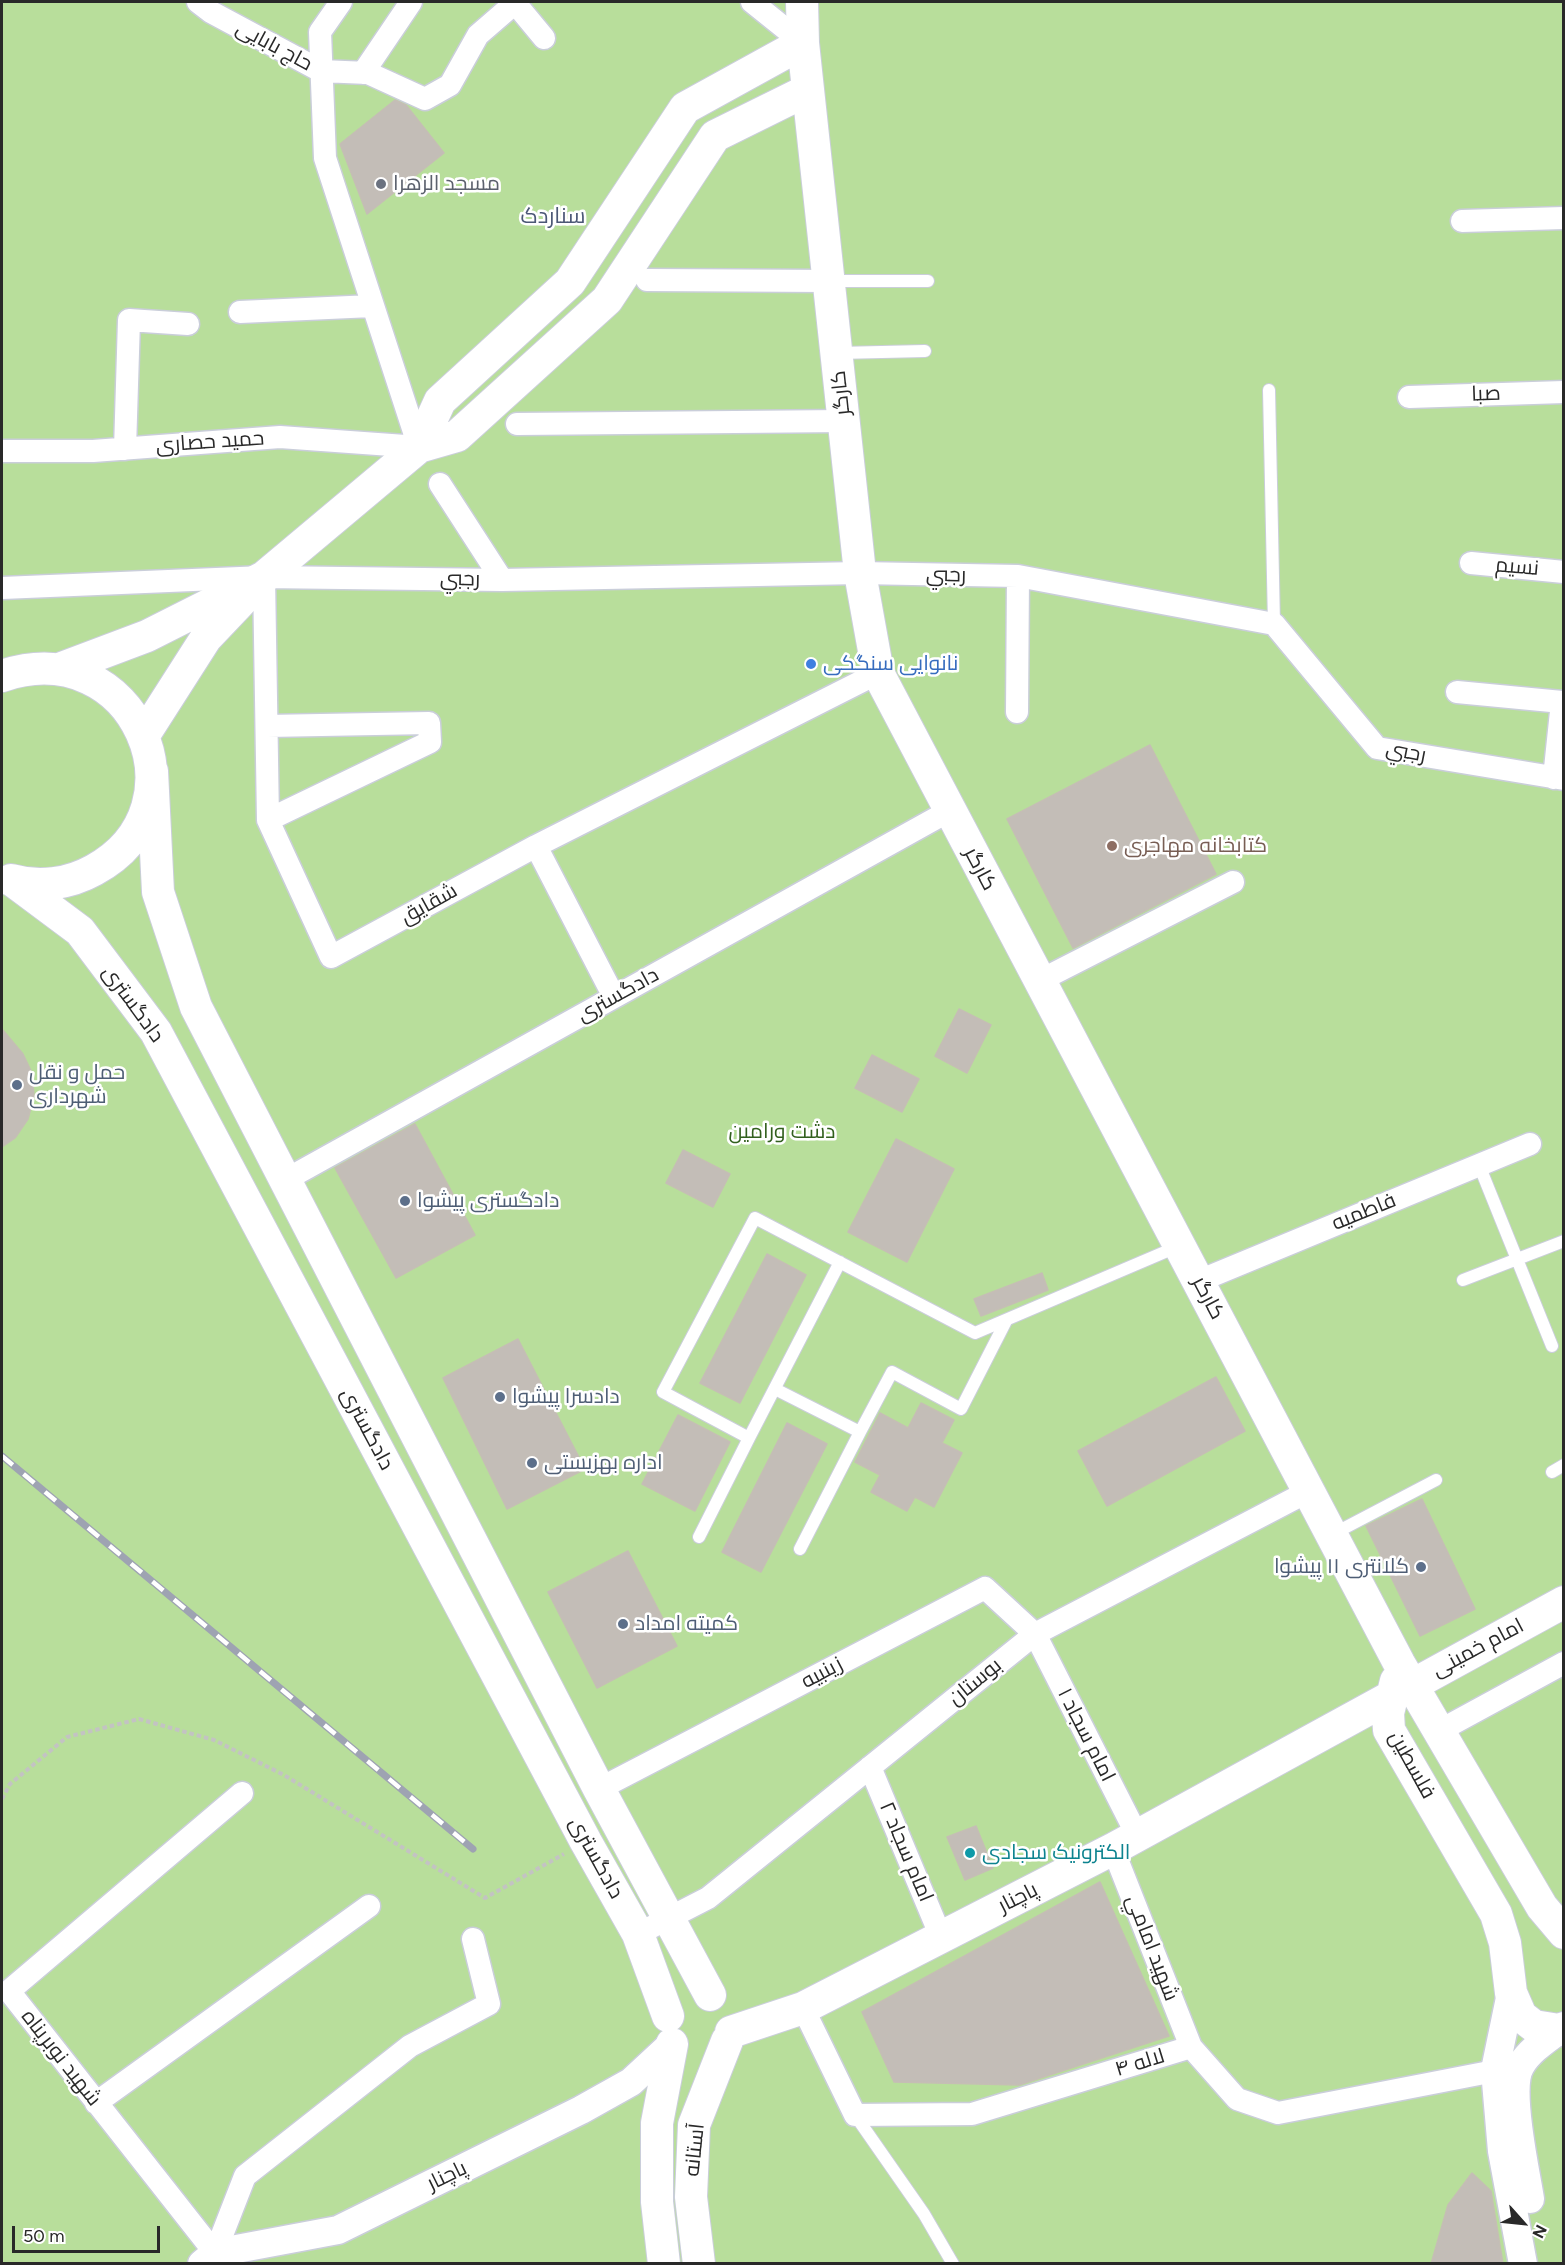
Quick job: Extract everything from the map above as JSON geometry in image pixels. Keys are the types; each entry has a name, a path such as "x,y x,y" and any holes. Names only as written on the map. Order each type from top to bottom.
{"main road":[{"name":"کارگر","path":"802,2 803,43 860,573 878,673 949,812 1332,1534 1402,1681"},
{"path":"419,447 440,401 570,282 685,108 803,43"},
{"path":"144,735 206,638 264,577 419,447 457,436 607,300 715,136 808,90"},
{"path":"62,668 147,636 264,577"},
{"path":"2,676 26,668 62,668 97,681 125,704 144,735 152,771 147,808 132,838 109,862 80,878 46,885 7,878"},
{"name":"دادگستری","path":"152,771 158,892 196,1007 287,1179 599,1789 710,1995"},
{"name":"دادگستری","path":"7,878 80,931 156,1032 586,1842 638,1934 670,2030"},
{"name":"امام خمینی","path":"1402,1681 1563,1602"},
{"name":"پاچنار","path":"729,2037 803,2008 1125,1842 1350,1720 1402,1681"},
{"name":"فلسطین","path":"1562,2030 1534,2026 1521,2016 1511,1993 1505,1943 1496,1914 1389,1730 1388,1713 1402,1681 1439,1731 1542,1906 1563,1933"},
{"path":"1350,1720 1371,1722 1389,1730"},
{"path":"1431,1800 1467,1779"},
{"path":"689,1995 710,1995 725,2006 729,2014 729,2037 713,2055 696,2058 687,2056 670,2030 680,1999 689,1995"},
{"name":"آستانه","path":"664,2264 657,2202 657,2123 670,2030"},
{"name":"آستانه","path":"699,2264 691,2197 694,2125 729,2037"}],"street":[{"name":"حاج بابایی","path":"198,2 212,12 321,71"},
{"path":"340,2 320,32 325,158 419,447"},
{"path":"363,73 411,2"},
{"path":"752,2 803,43"},
{"path":"321,71 363,73 425,99 450,85 478,34 515,3 543,38"},
{"path":"1462,221 1563,218"},
{"path":"647,280 829,281"},
{"path":"240,312 372,306"},
{"path":"125,449 129,320 188,324"},
{"name":"صبا","path":"1409,397 1563,392"},
{"path":"517,424 844,421"},
{"name":"حمید حصاری","path":"2,451 125,449 280,437 419,447"},
{"path":"440,484 502,580"},
{"name":"نسيم","path":"1471,563 1563,572"},
{"name":"رجبي","path":"264,577 502,580 860,573 1018,576 1274,624 1377,748 1559,779"},
{"path":"1017,712 1018,576"},
{"path":"2,588 264,577"},
{"name":"شقايق","path":"264,577 268,820 331,957 536,846 878,673"},
{"path":"1457,692 1562,702 1559,779"},
{"path":"267,726 429,723 430,742 268,820"},
{"name":"دادگستری","path":"287,1179 949,812"},
{"path":"536,846 614,997"},
{"path":"1039,981 1233,882"},
{"name":"فاطميه","path":"1198,1281 1530,1144"},
{"name":"بوستان","path":"638,1934 708,1898 1035,1634 1309,1491"},
{"name":"زينبيه","path":"599,1789 985,1588 1035,1634"},
{"name":"امام سجاد ۱","path":"1035,1634 1125,1842"},
{"path":"1439,1731 1563,1663"},
{"name":"امام سجاد ۲","path":"870,1767 941,1937"},
{"name":"شهید نوبرپناه","path":"209,2258 96,2103 9,1991 242,1793"},
{"name":"شهيد امامي","path":"1125,1842 1191,2047"},
{"path":"96,2103 369,1906"},
{"path":"209,2258 245,2176 410,2046 489,2004 472,1939"},
{"path":"1511,1993 1502,2151 1523,2264"},
{"path":"803,2008 855,2115"},
{"name":"پاچنار","path":"209,2258 338,2230 581,2110 631,2082 670,2030"},
{"path":"1507,2068 1562,2030"},
{"name":"لاله ۴","path":"855,2115 972,2114 1191,2047 1237,2099 1278,2114 1507,2068"},
{"path":"1507,2068 1515,2101 1540,2264"}],"lane":[{"path":"829,281 928,281"},
{"path":"836,353 926,351"},
{"path":"1269,390 1274,624"},
{"path":"1479,1165 1552,1346"},
{"path":"749,1438 663,1392 755,1218 975,1333 1180,1245"},
{"path":"1463,1280 1563,1240"},
{"path":"699,1537 840,1262"},
{"path":"800,1549 892,1372 961,1409 1006,1321"},
{"path":"775,1389 860,1432"},
{"path":"1332,1534 1436,1480"},
{"path":"855,2115 924,2214 953,2264"}],"path":[{"path":"2,1799 10,1784 67,1737 139,1719 214,1740 284,1775 485,1898 586,1842"}],"green space":[{"name":"دشت ورامین","path":"2,2 1563,2 1563,2263 2,2264"}],"building":[{"name":"مسجد الزهرا","path":"395,100 406,105 444,153 367,214 340,144"},
{"name":"کتابخانه مهاجری","path":"1150,745 1216,874 1073,948 1007,819"},
{"path":"959,1009 991,1025 967,1073 935,1056"},
{"name":"حمل و نقل شهرداری","path":"2,1029 23,1054 32,1073 34,1096 28,1119 15,1138 2,1147"},
{"path":"872,1055 919,1079 902,1112 855,1088"},
{"name":"دادگستری پیشوا","path":"415,1124 475,1235 396,1278 335,1168"},
{"path":"896,1139 954,1169 907,1262 848,1232"},
{"path":"683,1150 730,1174 713,1207 666,1183"},
{"path":"767,1254 806,1275 740,1403 700,1383"},
{"path":"1042,1273 1048,1290 981,1316 974,1299"},
{"path":"518,1339 585,1469 507,1509 443,1378"},
{"path":"1216,1377 1245,1431 1107,1506 1078,1451"},
{"path":"921,1403 954,1420 942,1443 962,1453 934,1507 915,1497 907,1511 871,1492 880,1475 855,1462 880,1413 908,1428"},
{"path":"678,1415 730,1442 695,1511 642,1484"},
{"path":"787,1423 827,1444 761,1572 722,1552"},
{"name":"کلانتری ۱۱ پیشوا","path":"1422,1499 1475,1609 1420,1636 1366,1526"},
{"path":"628,1551 677,1646 597,1688 548,1592"},
{"name":"الکترونیک سجادی","path":"976,1826 993,1868 965,1880 947,1837"},
{"path":"1100,1882 1169,2036 1019,2085 894,2082 862,2012"},
{"path":"1472,2173 1491,2191 1503,2264 1431,2264 1448,2205"}],"railway":[{"path":"2,1456 473,1849"}],"place":[{"name":"مسجد الزهرا","path":"381,184"},
{"name":"نانوایی سنگکی","path":"811,664"},
{"name":"کتابخانه مهاجری","path":"1112,846"},
{"name":"حمل و نقل شهرداری","path":"17,1085"},
{"name":"دادگستری پیشوا","path":"405,1201"},
{"name":"دادسرا پیشوا","path":"500,1397"},
{"name":"اداره بهزیستی","path":"532,1463"},
{"name":"کلانتری ۱۱ پیشوا","path":"1421,1567"},
{"name":"کمیته امداد","path":"623,1624"},
{"name":"الکترونیک سجادی","path":"970,1853"}],"district":[{"name":"سناردک","path":"553,217"}]}
